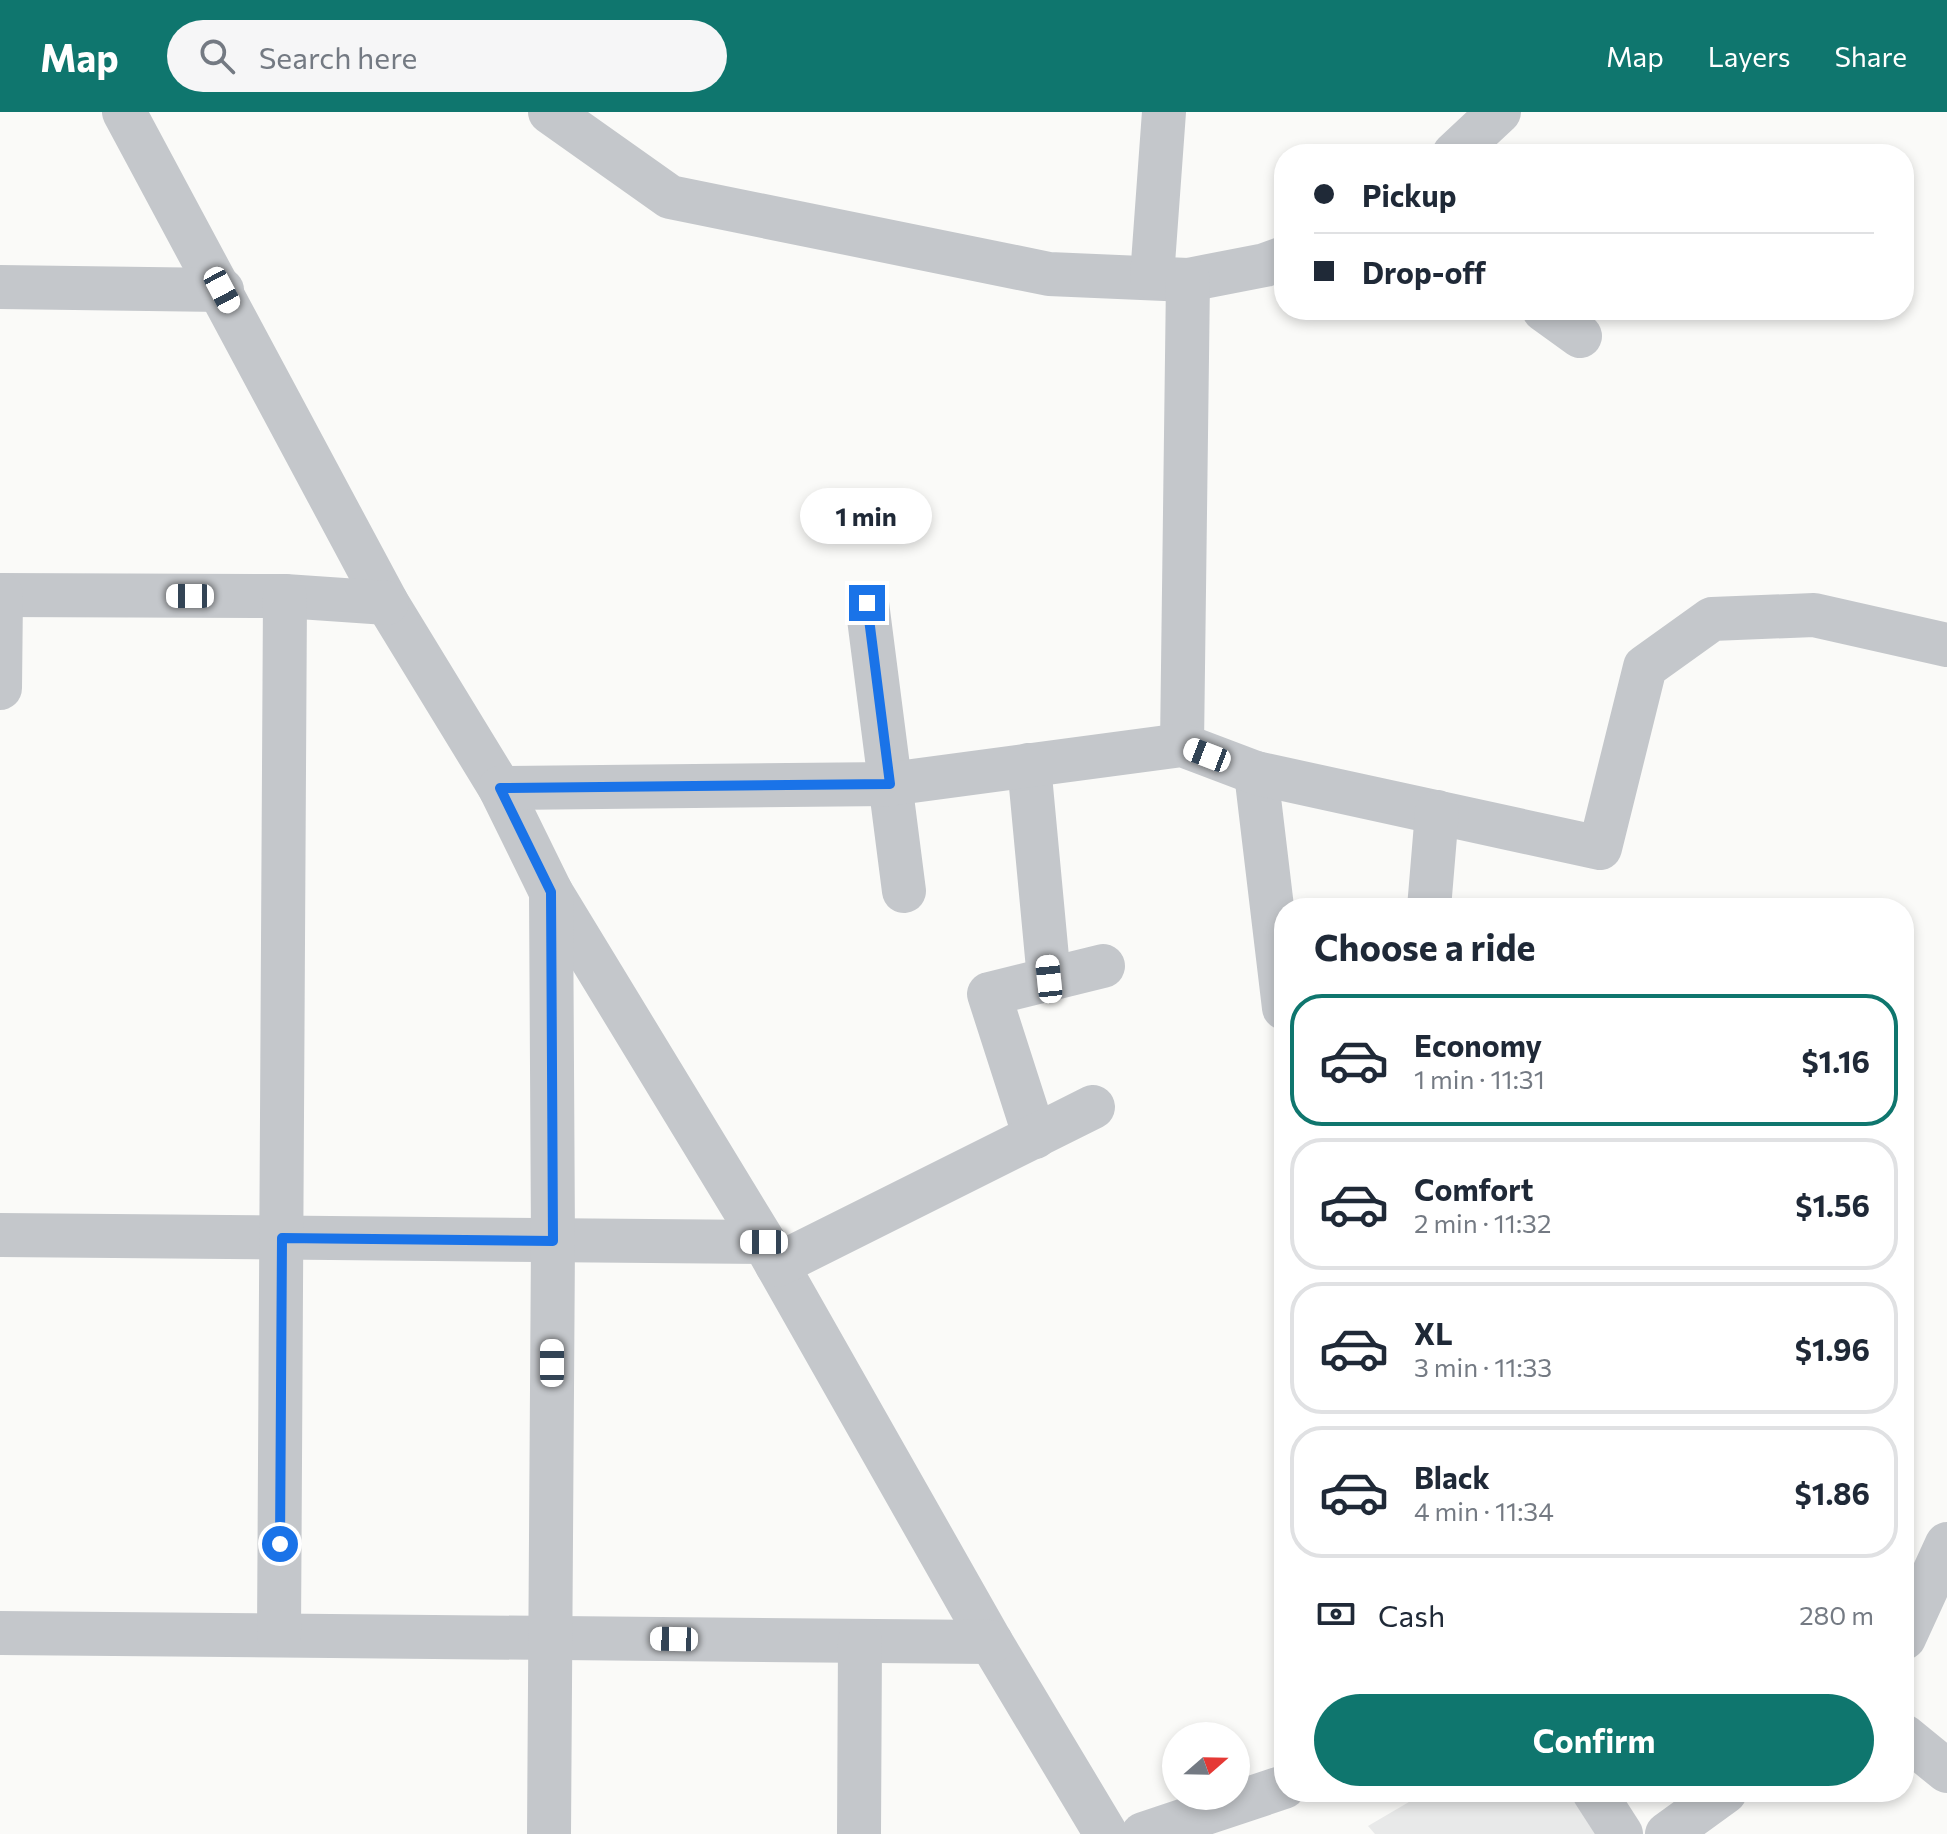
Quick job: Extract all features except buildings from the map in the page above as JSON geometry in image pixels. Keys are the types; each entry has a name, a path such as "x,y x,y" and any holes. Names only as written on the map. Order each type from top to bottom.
{"street":[{"path":"124,112 387,603 500,788 551,892 770,1254 991,1642 1106,1834"},
{"path":"550,112 670,197 1049,274 1170,278 1274,262"},
{"path":"1164,112 1182,745"},
{"path":"1465,144 1499,112"},
{"path":"0,287 222,290"},
{"path":"1558,320 1580,336"},
{"path":"0,688 0,595 285,596 387,603"},
{"path":"279,1635 285,596"},
{"path":"867,603 904,891"},
{"path":"500,788 890,784 1182,745 1256,773 1600,848 1645,667 1712,619 1814,615 1947,645"},
{"path":"1029,765 1049,979"},
{"path":"1256,773 1274,924"},
{"path":"1430,898 1437,812"},
{"path":"549,1834 553,1241 551,892"},
{"path":"1035,1137 989,994 1103,966"},
{"path":"0,1235 553,1241 770,1254 1035,1137 1093,1107"},
{"path":"1914,1616 1947,1544"},
{"path":"0,1633 991,1642"},
{"path":"859,1834 860,1641"},
{"path":"1914,1744 1947,1771"},
{"path":"1143,1834 1274,1790"},
{"path":"1600,1802 1621,1834"},
{"path":"1667,1834 1711,1802"}],"shaded area":[{"path":"1409,1802 1575,1802 1596,1834 1375,1834 1368,1826"}],"route":[{"path":"280,1544 282,1238 553,1241 551,892 500,788 890,784 867,603"}]}
